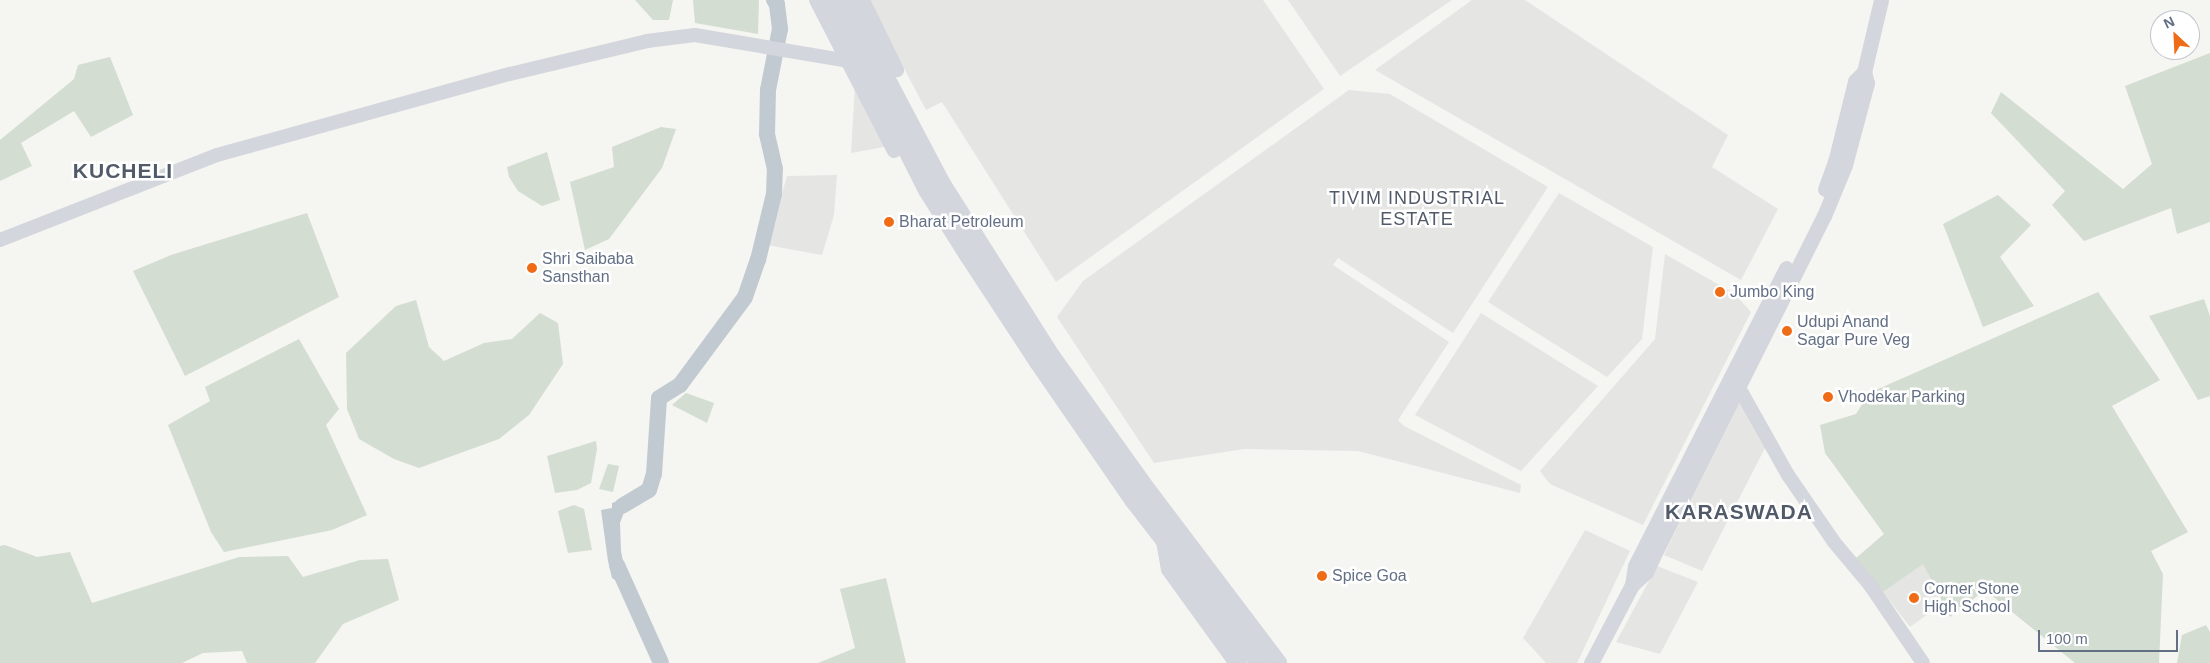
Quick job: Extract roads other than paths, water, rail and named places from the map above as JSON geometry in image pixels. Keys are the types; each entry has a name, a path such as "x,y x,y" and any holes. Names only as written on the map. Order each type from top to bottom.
{"highway":[{"path":"831,0 899,148 1038,362 1134,501 1168,530 1278,663"},
{"path":"849,0 891,73 942,184 1052,357 1259,663"},
{"path":"1168,530 1170,569 1238,663"},
{"path":"1168,530 1203,547 1290,663"}],"main road":[{"path":"1591,663 1632,585 1646,572 1734,382 1824,216 1845,165 1867,83 1864,72 1881,0"}],"street":[{"path":"816,0 848,61 899,148"},
{"path":"863,0 891,73"},
{"path":"0,240 217,155 565,60 646,40 695,35 782,48 848,61"},
{"path":"1734,382 1788,475 1834,542 1870,585 1923,663"}],"waterway":[{"path":"622,506 649,490 654,474 659,398 680,385 745,297 758,260 774,194 775,169 767,134 768,90 780,29 777,4 774,0"},
{"path":"617,565 661,663"}],"place":[{"name":"Bharat Petroleum","path":"889,222"},
{"name":"Shri Saibaba Sansthan","path":"532,268"},
{"name":"Jumbo King","path":"1720,292"},
{"name":"Udupi Anand Sagar Pure Veg","path":"1787,331"},
{"name":"Vhodekar Parking","path":"1828,397"},
{"name":"Spice Goa","path":"1322,576"},
{"name":"Corner Stone High School","path":"1914,598"}],"district":[{"name":"KUCHELI","path":"123,171"},
{"name":"TIVIM INDUSTRIAL ESTATE","path":"1417,209"},
{"name":"KARASWADA","path":"1739,512"}]}
